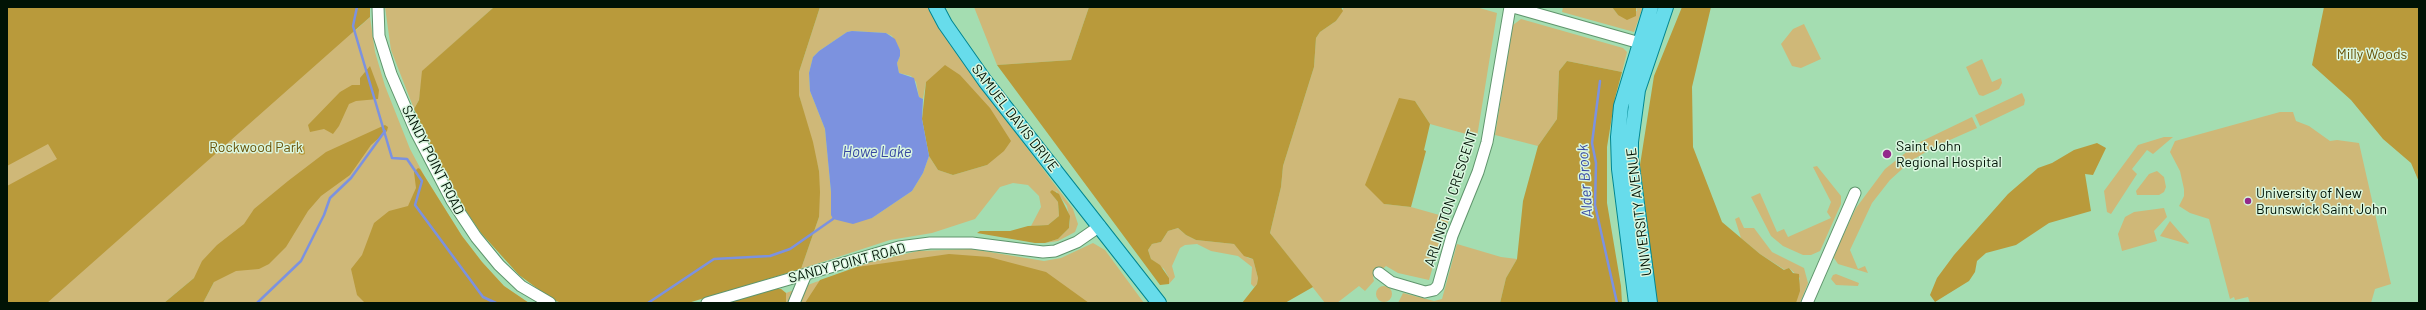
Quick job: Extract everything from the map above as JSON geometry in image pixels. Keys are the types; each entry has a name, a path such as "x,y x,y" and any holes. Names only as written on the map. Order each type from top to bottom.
{"main road":[{"name":"SAMUEL DAVIS DRIVE","path":"936,7 976,68 1100,226"},
{"name":"UNIVERSITY AVENUE","path":"1650,303 1634,186 1630,142 1634,108 1652,7"},
{"name":"UNIVERSITY AVENUE","path":"1636,303 1619,170 1618,137 1621,106 1646,45 1666,7"},
{"path":"1100,226 1159,303"}],"street":[{"name":"SANDY POINT ROAD","path":"378,7 379,36 391,74 416,132 452,201 476,236 499,265 521,286 550,303"},
{"name":"ARLINGTON CRESCENT","path":"1379,273 1391,282 1425,292 1434,290 1438,286 1452,236 1478,172 1487,142 1510,7"},
{"path":"1513,7 1646,45"},
{"path":"1807,303 1855,193"},
{"name":"SANDY POINT ROAD","path":"707,303 881,251 930,243 972,243 1030,251 1055,250 1077,242 1100,226"},
{"path":"794,303 806,274"}],"green space":[{"name":"Rockwood Park","path":"7,7 356,30 370,17 375,52 385,86 410,149 425,177 462,236 482,262 504,286 529,303 203,303 214,282 194,278 164,303 7,303"},
{"path":"7,7 370,7 370,17 47,303 7,303 7,186 57,159 48,144 7,166"},
{"path":"385,7 494,7 423,71 419,100 414,109 391,50"},
{"path":"494,7 820,7 799,72 799,95 813,142 819,171 820,192 819,217 801,269 688,303 562,303 553,300 519,275 481,233 466,211 436,156 414,109 419,100 422,71"},
{"path":"820,7 929,7 950,45 1073,209 1078,224 1075,232 1058,241 1045,243 1058,239 1069,228 1070,221 1067,206 1056,191 1054,197 1058,202 1059,216 1048,225 1031,226 1041,207 1039,196 1028,185 1013,183 1000,187 975,219 932,233 890,240 801,269 819,217 819,171 799,95 799,72","holes":["847,32 886,33 892,36 900,50 900,56 897,63 899,73 911,76 916,82 919,97 923,99 926,82 987,165 953,175 938,170 929,156 923,173 912,191 872,218 831,215 831,192 825,129 810,91 809,73 813,57 819,51"]},
{"path":"974,7 1089,7 1071,60 997,65"},
{"path":"1089,7 1341,7 1343,11 1336,21 1320,32 1316,38 1314,67 1283,166 1281,187 1270,233 1313,287 1285,303 1242,303 1257,284 1258,278 1253,259 1244,256 1234,244 1196,240 1186,235 1178,228 1168,231 1161,242 1152,244 1148,250 1151,259 1160,265 1169,278 1169,284 1160,285 997,65 1071,60"},
{"path":"1344,7 1476,7 1497,13 1477,137 1430,124 1415,101 1384,204 1411,207 1450,218 1441,238 1429,280 1398,273 1386,266 1373,277 1374,281 1365,291 1359,286 1337,303 1325,303 1270,233 1281,187 1283,166 1314,67 1316,38 1320,32 1336,21"},
{"path":"1563,7 1612,7 1618,15 1637,11 1636,7 1643,7 1634,32 1562,12"},
{"path":"1612,7 1636,7 1636,16 1627,20 1618,15"},
{"path":"1682,7 1711,7 1692,87 1693,147 1722,222 1760,254 1784,270 1789,268 1793,273 1799,274 1800,291 1796,303 1657,303 1640,165 1654,76"},
{"name":"Milly Woods","path":"2324,7 2419,7 2419,182 2411,163 2383,139 2351,100 2312,65"},
{"path":"1521,19 1623,48 1627,52 1622,72 1567,61 1559,71 1557,119 1538,146 1495,135 1513,25"},
{"path":"1804,24 1821,59 1801,68 1792,66 1781,44 1793,29"},
{"path":"1982,59 1992,82 2001,78 2002,83 1999,89 1983,96 1979,95 1966,67"},
{"path":"1567,61 1622,72 1615,98 1607,147 1607,203 1621,286 1622,303 1500,303 1506,278 1517,259 1523,201 1538,146 1557,119 1559,71"},
{"path":"945,65 960,75 990,108 1011,141 1004,151 987,165 953,175 938,170 929,156 922,119 926,82"},
{"path":"370,66 379,90 378,99 356,101 349,104 339,126 333,134 324,129 310,132 308,125 340,92 352,85 360,85 360,78"},
{"path":"2022,93 2025,100 2024,105 1980,126 1975,115"},
{"path":"1399,98 1415,101 1430,124 1424,150 1426,151 1411,207 1384,204 1365,185"},
{"path":"2280,112 2293,112 2296,121 2309,126 2330,141 2337,140 2359,143 2391,284 2375,289 2371,303 2250,303 2248,297 2235,300 2234,297 2230,299 2209,219 2190,213 2179,206 2184,196 2184,189 2180,171 2170,152 2175,141"},
{"path":"1972,117 1977,128 1934,147 1911,161 1890,180 1872,203 1850,250 1858,269 1865,266 1868,273 1838,264 1834,258 1835,253 1856,208 1885,169 1918,143"},
{"path":"385,125 388,127 387,131 371,145 350,175 321,196 308,211 286,247 269,264 259,269 236,271 214,282 203,303 164,303 194,278 202,261 217,245 244,224 254,209 288,181 326,152"},
{"path":"2164,137 2173,137 2153,154 2147,150 2132,169 2137,174 2111,214 2107,212 2104,191 2138,145"},
{"path":"294,140 304,145 305,154 302,155 289,150 288,144"},
{"path":"2097,143 2106,148 2093,175 2085,174 2091,211 2049,223 2016,245 1986,253 1977,261 1975,272 1969,281 1935,302 1930,295 1937,278 1954,255 2008,194 2038,168 2052,163 2074,150"},
{"path":"1817,166 1841,196 1841,204 1820,251 1811,255 1803,255 1783,246 1771,236 1751,197 1760,193 1777,232 1784,229 1788,237 1831,218 1827,212 1831,202 1813,167"},
{"path":"418,168 462,236 482,262 504,286 529,303 365,303 357,295 351,269 362,255 374,223 389,211 408,206 416,188 414,172"},
{"path":"2157,171 2164,177 2166,187 2164,192 2159,195 2137,195 2136,191 2149,174"},
{"path":"1052,190 1059,194 1070,216 1069,228 1058,239 1045,243 1035,243 977,233 980,231 1010,231 1028,226 1048,225 1059,216 1058,202 1050,192"},
{"path":"2164,208 2167,217 2154,231 2157,241 2122,251 2118,234 2125,217 2134,212"},
{"path":"1739,217 1744,228 1754,228 1772,252 1804,268 1808,283 1800,303 1796,303 1800,278 1789,268 1785,270 1760,254 1741,238 1735,219"},
{"path":"2170,221 2189,243 2188,244 2160,236"},
{"path":"1178,228 1186,235 1196,240 1234,244 1248,258 1253,259 1258,278 1257,284 1254,287 1251,284 1252,267 1238,256 1211,251 1197,244 1185,245 1180,248 1172,266 1175,277 1169,284 1169,278 1164,269 1151,259 1148,250 1152,244 1161,242 1168,231"},
{"path":"1093,243 1105,250 1144,303 727,303 775,289 781,289 786,293 870,262 918,251 971,249 1044,261 1061,258"},
{"path":"1457,244 1501,257 1517,259 1506,278 1500,303 1398,303 1403,293 1434,301 1442,299"},
{"path":"949,254 989,257 1046,272 1089,303 805,303 820,280 857,267"},
{"path":"1836,274 1859,283 1858,286 1836,285 1831,279 1833,275"},
{"path":"1384,286 1390,288 1392,294 1390,300 1384,302 1378,300 1376,294 1378,288"},
{"path":"775,289 781,289 786,293 786,303 727,303"}],"water":[{"name":"Howe Lake","path":"847,32 886,33 895,39 900,50 900,56 897,63 899,73 914,78 919,97 923,99 922,119 929,156 923,173 912,191 872,218 853,224 833,219 831,215 831,192 825,129 810,91 809,73 813,57 819,51"}],"waterway":[{"path":"357,7 353,26 392,158 407,159 422,181 415,205 483,297 496,303"},
{"name":"Alder Brook","path":"1600,81 1592,143 1596,163 1595,205 1617,303"},
{"path":"257,303 301,261 324,215 330,198 351,178 385,131"},
{"path":"648,303 714,259 770,256 790,249 833,219"}],"place":[{"name":"Saint John Regional Hospital","path":"1887,154"},
{"name":"University of New Brunswick Saint John","path":"2248,201"}]}
